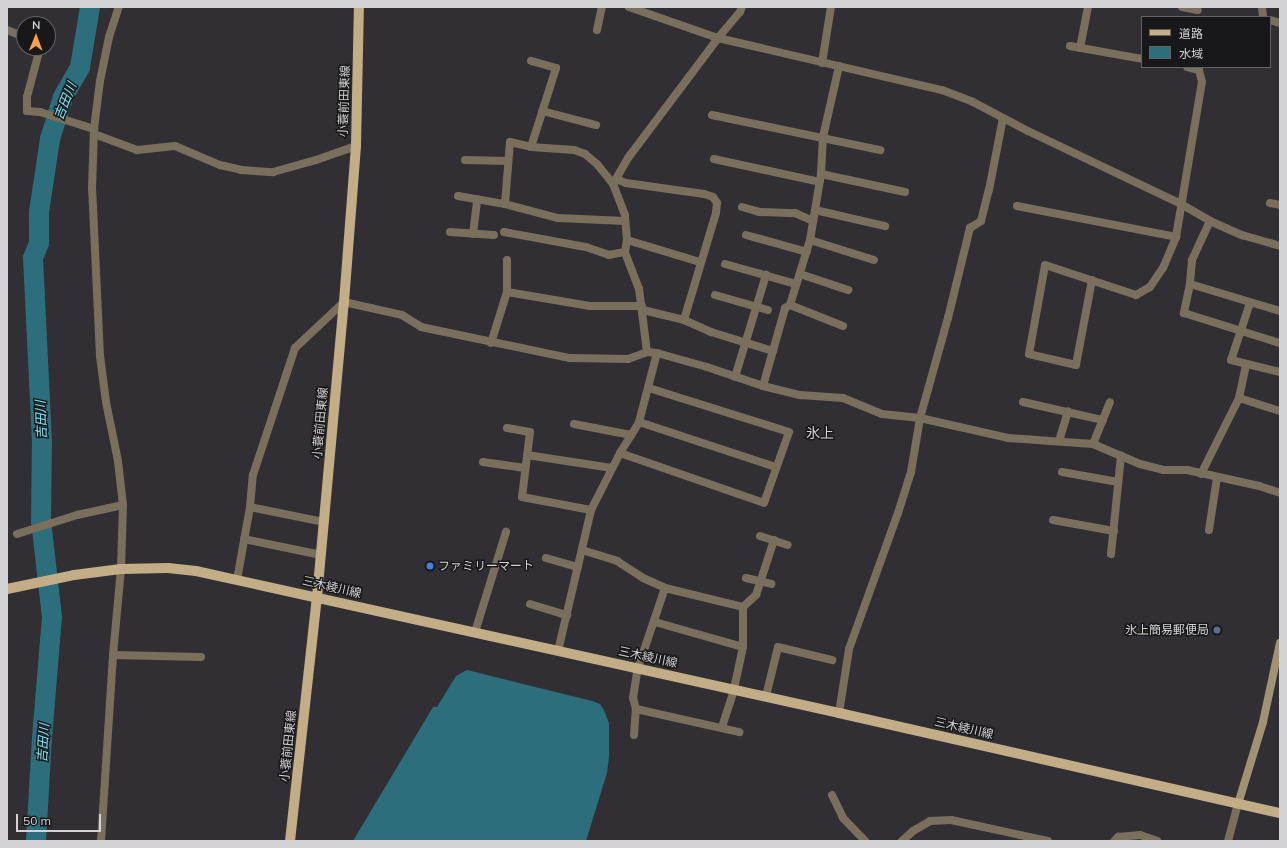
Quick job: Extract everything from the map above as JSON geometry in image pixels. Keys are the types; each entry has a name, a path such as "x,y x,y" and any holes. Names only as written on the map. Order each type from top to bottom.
{"main road":[{"name":"小蓑前田東線","path":"290,841 317,597 344,302 356,146 359,7"},
{"name":"三木綾川線","path":"7,589 74,575 121,569 168,568 196,571 766,696 1280,813"}],"street":[{"path":"101,841 113,655 121,569 123,505 118,461 106,402 100,356 92,189 94,132 100,81 109,38 119,7"},
{"path":"597,30 602,7"},
{"path":"629,7 718,38 942,90 973,102 1028,131 1181,204 1210,221 1242,235 1280,246"},
{"path":"615,182 628,158 718,38 740,12 742,7"},
{"path":"822,63 831,7"},
{"path":"1080,48 1088,7"},
{"path":"1182,7 1198,11"},
{"path":"1070,46 1141,59"},
{"path":"38,56 27,97 26,111 40,112 77,124 137,150 175,146 220,165 242,170 273,172 316,160 356,146"},
{"path":"531,147 556,68 532,61"},
{"path":"763,386 785,308 790,305 810,240 820,178 824,137 840,66"},
{"path":"1092,280 1076,365 1029,354 1045,265 1092,280 1136,295 1150,287 1163,268 1176,237 1202,82 1199,70 1191,68"},
{"path":"542,111 596,125"},
{"path":"712,114 880,150"},
{"path":"839,713 849,649 909,479 920,418 948,318 970,228 980,221 989,190 1003,118"},
{"path":"505,204 510,142 531,147 574,150 585,154 615,182 625,215 627,240 625,252 639,289 643,308 647,352"},
{"path":"714,159 905,192"},
{"path":"465,160 508,161"},
{"path":"615,182 704,194 713,197 716,203 716,213 700,262 684,320"},
{"path":"458,196 505,204 558,218 625,221"},
{"path":"473,234 476,199"},
{"path":"1270,203 1280,205"},
{"path":"1017,206 1176,237"},
{"path":"742,207 759,212 795,213 813,221"},
{"path":"815,210 885,226"},
{"path":"1210,221 1192,260 1190,284 1184,314 1280,343"},
{"path":"450,232 494,234"},
{"path":"504,232 586,247 609,255 625,252"},
{"path":"746,235 807,252"},
{"path":"627,240 700,262"},
{"path":"810,240 874,260"},
{"path":"491,343 507,292 506,260"},
{"path":"725,264 796,284"},
{"path":"800,274 848,290"},
{"path":"735,377 766,275"},
{"path":"1190,284 1280,311"},
{"path":"507,292 590,306 643,308 684,320 711,332 746,344 773,351"},
{"path":"715,295 768,310"},
{"path":"237,580 250,507 253,475 295,348 344,302 402,315 421,327 491,343 570,358 628,359 647,352 657,353 763,386 800,395 843,398 882,414 920,418 1008,438 1093,444 1140,464 1158,468 1187,470 1217,478 1260,486 1280,493"},
{"path":"1250,302 1231,360 1246,365 1280,372"},
{"path":"790,305 843,326"},
{"path":"558,651 591,510 620,453 639,422 657,353"},
{"path":"1201,474 1239,398 1246,365"},
{"path":"620,453 764,503 789,432 649,388"},
{"path":"1239,398 1280,411"},
{"path":"1023,402 1103,420"},
{"path":"1093,444 1110,402"},
{"path":"1059,441 1068,411"},
{"path":"639,422 776,467"},
{"path":"574,424 631,435"},
{"path":"507,428 530,432 522,497 591,510"},
{"path":"527,456 612,468"},
{"path":"1111,554 1121,456"},
{"path":"483,462 526,468"},
{"path":"1062,472 1118,482"},
{"path":"1209,530 1217,478"},
{"path":"17,534 64,519 123,505"},
{"path":"250,507 324,522"},
{"path":"1053,520 1114,531"},
{"path":"475,632 506,532"},
{"path":"760,536 788,545"},
{"path":"244,539 321,555"},
{"path":"722,727 734,690 743,647 743,607 756,595 774,540"},
{"path":"582,550 617,561 642,578 665,588 743,607"},
{"path":"546,558 578,568"},
{"path":"746,578 771,584"},
{"path":"634,735 636,709 633,698 638,668 655,622 665,588"},
{"path":"530,604 566,615"},
{"path":"655,622 743,647"},
{"path":"1228,841 1263,722 1280,643"},
{"path":"766,696 778,647 832,660"},
{"path":"113,655 201,657"},
{"path":"636,709 739,732"},
{"path":"832,795 843,818 865,841"},
{"path":"902,841 913,831 930,821 951,820 1011,837 1048,841"},
{"path":"1114,841 1118,837 1140,835 1156,841"}],"water":[{"path":"467,670 600,704 609,723 609,757 607,773 586,841 353,841 433,707 437,707 456,676"}],"waterway":[{"name":"吉田川","path":"36,841 42,738 52,617 41,521 42,442 33,258 39,243 39,212 50,139 63,97 80,67 90,7"}],"place":[{"name":"ファミリーマート","path":"430,566"},
{"name":"氷上簡易郵便局","path":"1217,630"}],"district":[{"name":"氷上","path":"820,433"}]}
